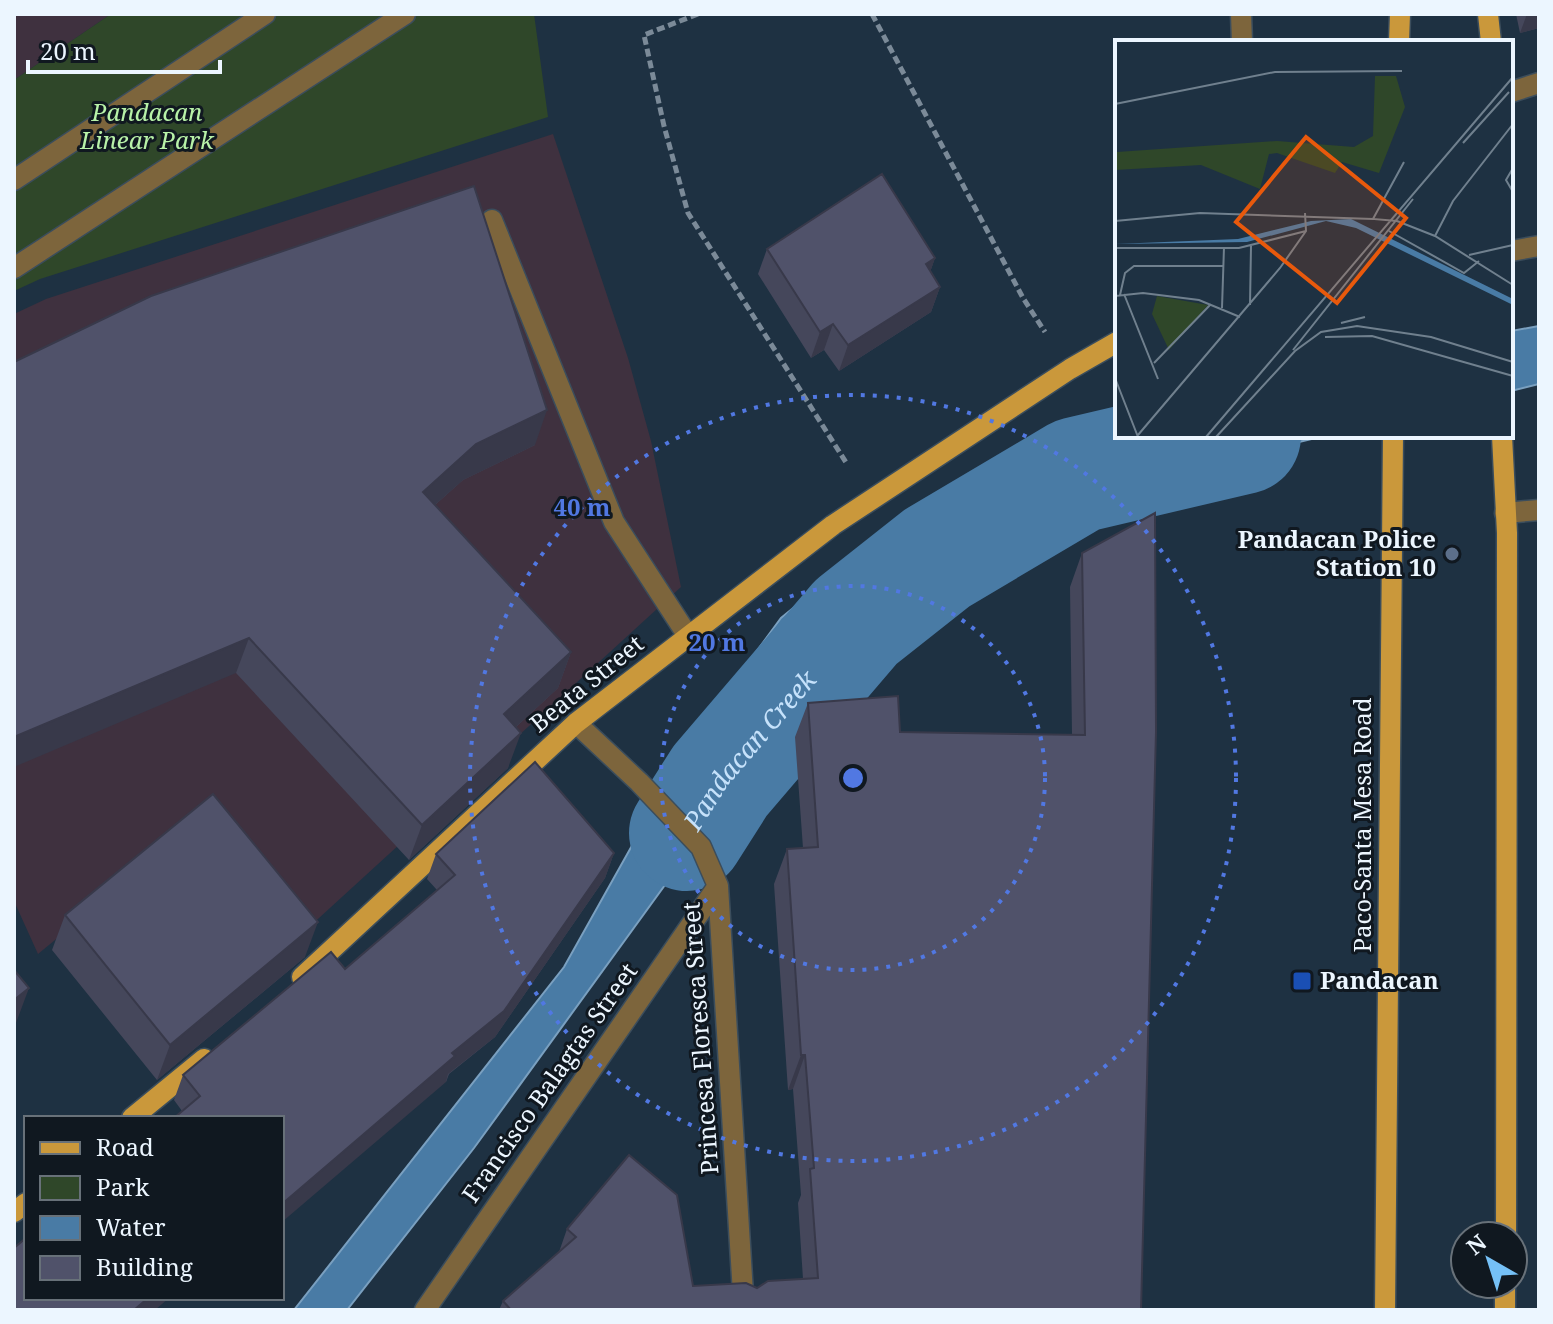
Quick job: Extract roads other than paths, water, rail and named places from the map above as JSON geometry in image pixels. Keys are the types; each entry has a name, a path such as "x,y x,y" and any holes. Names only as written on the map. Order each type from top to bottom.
{"main road":[{"path":"1399,40 1400,14"},
{"path":"1488,14 1491,40"},
{"name":"Beata Street","path":"284,992 576,723 833,525 1070,369 1115,343"},
{"name":"Paco-Santa Mesa Road","path":"1385,1310 1393,438"},
{"path":"1502,438 1508,1002 1506,1220"},
{"path":"134,1116 213,1050"}],"street":[{"path":"14,180 265,14"},
{"path":"14,268 405,14"},
{"path":"1241,14 1242,40"},
{"path":"1513,91 1539,83"},
{"path":"492,220 614,522 688,636"},
{"path":"1513,251 1539,246"},
{"path":"1505,513 1539,510"},
{"name":"Princesa Floresca Street","path":"576,723 639,782 701,847 718,886 744,1310"},
{"name":"Francisco Balagtas Street","path":"425,1310 718,886"}],"water":[{"path":"1539,326 1539,384 1513,390 1513,331"},
{"path":"1115,410 1115,438 1316,438 1166,474 1000,534 829,634 737,782 673,874 474,1148 347,1310 294,1310 564,967 690,742 781,618 909,514 1054,425"}],"waterway":[{"name":"Pandacan Creek","path":"687,833 720,781 856,622 937,558 1077,475 1234,438"}],"place":[{"name":"Pandacan Police Station 10","path":"1452,554"},
{"name":"Pandacan","path":"1302,981"}],"park label":[{"name":"Pandacan Linear Park","path":"147,127"}]}
